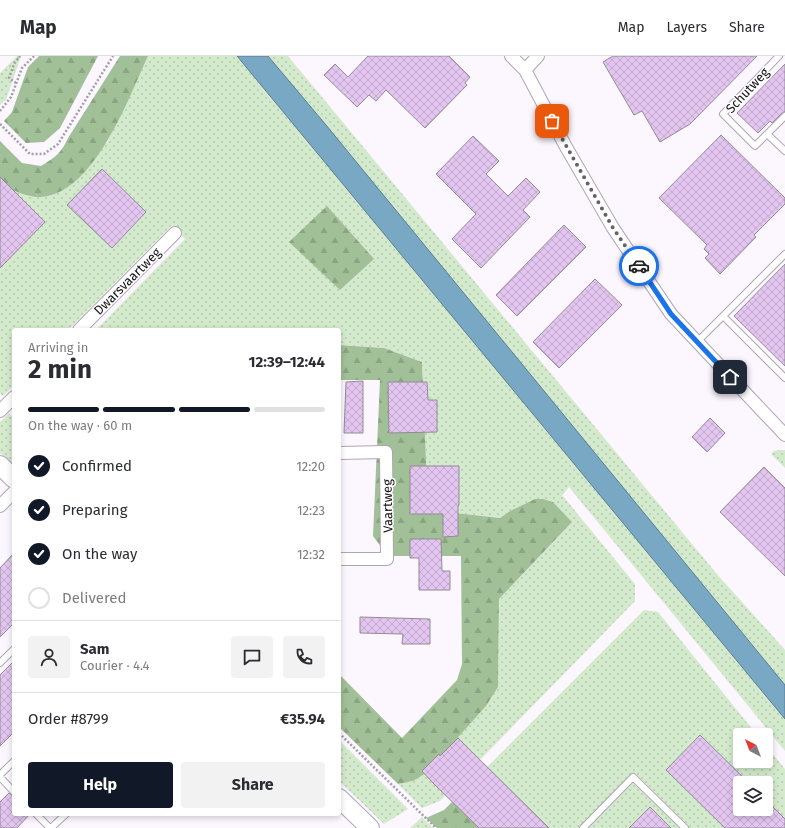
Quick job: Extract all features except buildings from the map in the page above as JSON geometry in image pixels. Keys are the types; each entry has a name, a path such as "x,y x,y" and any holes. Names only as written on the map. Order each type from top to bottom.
{"street":[{"path":"511,56 525,70 566,147 613,228 671,314 785,435"},
{"path":"525,70 538,56"},
{"name":"Dwarsvaartweg","path":"82,328 175,233"},
{"path":"0,411 12,399"},
{"name":"Vaartweg","path":"341,453 386,452 387,559 341,559"},
{"path":"0,465 12,477"},
{"path":"0,506 12,494"},
{"path":"341,800 370,828"}],"lane":[{"name":"Schutweg","path":"779,56 723,114 755,146 785,116"},
{"path":"767,134 785,151"},
{"path":"697,342 785,254"},
{"path":"723,316 785,378"},
{"path":"0,663 12,651"},
{"path":"12,763 0,776 12,790"},
{"path":"583,828 633,777 685,828"},
{"path":"38,816 50,828 64,816"}],"path":[{"path":"16,83 8,78 14,64 20,56"},
{"path":"0,111 11,97 22,68 34,56"},
{"path":"0,124 30,154 44,154 58,144 113,56"},
{"path":"341,735 436,828"}],"green space":[{"path":"17,56 21,56 6,100 0,105 0,73"},
{"path":"39,56 98,56 60,128 44,142 26,143 4,121 12,112 28,67"},
{"path":"120,56 148,56 120,118 107,141 93,162 77,180 59,192 40,197 14,191 0,183 0,141 22,163 41,166 50,160 63,148"},
{"path":"148,56 237,56 785,719 785,751 773,736 773,728 766,728 569,487 561,497 563,496 635,584 635,601 440,801 422,808 398,784 413,781 498,687 499,599 572,522 543,499 535,499 510,511 500,518 428,510 422,362 384,348 341,345 341,328 98,328 185,239 172,225 70,328 12,328 12,387 3,396 0,393 0,183 107,143"},
{"path":"268,56 288,56 716,573 785,650 785,685"},
{"path":"327,206 374,259 340,290 289,242"},
{"path":"341,345 384,348 422,362 428,510 500,518 510,511 535,499 543,499 553,502 572,522 499,599 498,687 486,706 426,773 413,781 398,784 341,729 341,676 402,738 457,680 462,664 461,556 388,556 373,536 380,380 341,380"},
{"path":"9,413 12,417 12,464 0,453 0,422"},
{"path":"785,450 785,468 771,454 774,451"},
{"path":"644,610 658,612 751,728 733,728 733,768 773,768 773,754 785,769 785,828 524,828 475,779"},
{"path":"341,742 408,809 384,824 341,783"},
{"path":"475,779 524,828 437,828 426,818 444,810"},
{"path":"422,817 433,828 410,828"}],"water":[{"path":"237,56 268,56 326,125 785,685 785,719"}],"way so far":[{"path":"552,121 613,228 639,266"}],"route":[{"path":"639,266 671,314 730,377"}]}
